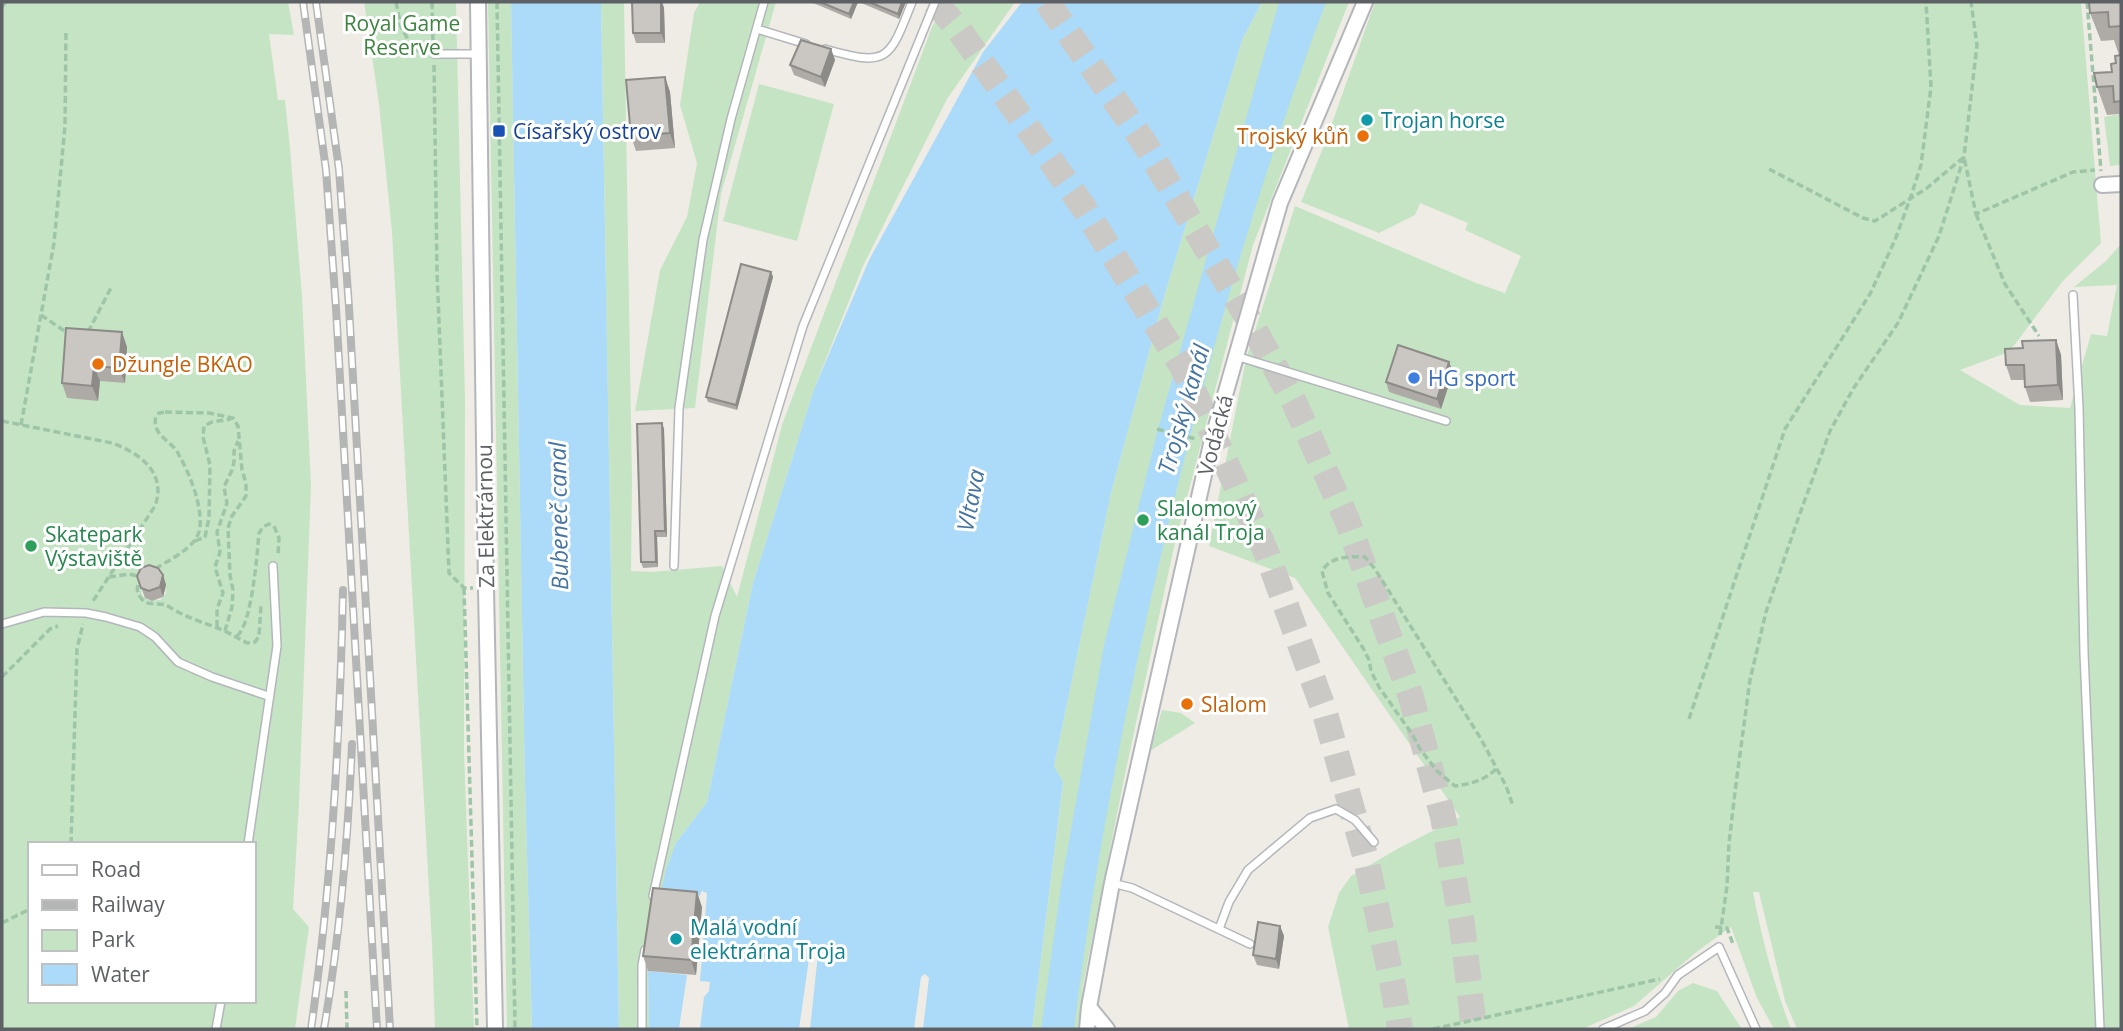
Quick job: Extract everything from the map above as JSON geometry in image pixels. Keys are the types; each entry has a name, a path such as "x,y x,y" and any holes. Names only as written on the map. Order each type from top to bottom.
{"street":[{"name":"Za Elektrárnou","path":"478,2 495,1029"},
{"name":"Vodácká","path":"1087,1029 1112,883 1211,444 1280,203 1365,2"},
{"path":"2102,185 2121,184"},
{"path":"1089,1007 1107,1029"}],"lane":[{"path":"674,566 679,408 703,240 731,119 764,2"},
{"path":"821,48 868,59 881,58 892,48 912,2"},
{"path":"652,906 715,616 803,326 935,2"},
{"path":"757,29 810,45"},
{"path":"434,54 479,54"},
{"path":"2073,295 2079,408 2084,653 2100,1029"},
{"path":"1236,356 1446,421"},
{"path":"248,842 277,646 272,566"},
{"path":"2,624 44,612 86,613 140,626 155,637 178,662 268,696"},
{"path":"1219,929 1229,902 1248,870 1310,818 1336,809 1355,820 1374,842"},
{"path":"1112,883 1132,888 1250,944"},
{"path":"642,1029 642,965 646,943"},
{"path":"1603,1029 1645,1012 1665,993 1678,975 1719,947 1756,1029"},
{"path":"216,1029 221,1003"}],"path":[{"path":"2,7 6,2"},
{"path":"396,2 401,27 414,50 434,54"},
{"path":"432,2 437,271 449,573 464,588 486,589"},
{"path":"497,2 515,1029"},
{"path":"1689,719 1785,429 1870,294 1910,199 1921,165 1931,86 1926,2"},
{"path":"1719,947 1734,796 1750,680 1766,612 1830,431 1853,389 1898,323 1939,236 1964,157 1977,45 1971,2"},
{"path":"2087,2 2102,185"},
{"path":"21,425 54,243 65,126 66,30"},
{"path":"1769,169 1863,218 1875,221 1927,188 1964,157"},
{"path":"1964,157 1976,215 2005,284 2039,336"},
{"path":"1976,215 2073,172 2101,170"},
{"path":"82,343 112,285"},
{"path":"41,315 72,336"},
{"path":"225,631 232,607 233,590 229,528 232,516 246,496 238,426 233,418 209,413 159,413 156,416 155,428 159,435 178,451 200,509 200,529 195,541 187,549 143,577 137,587 138,594 147,603 166,605 247,643 255,642 259,636 261,600"},
{"path":"195,541 205,537 209,518 210,465 202,437 204,426 233,418"},
{"path":"2,421 112,443 129,449 144,461 154,474 159,495 155,506 86,613 77,649 71,842"},
{"path":"1157,429 1189,438"},
{"path":"217,629 217,608 223,593 215,567 220,552 217,532 228,503 224,487 232,470 234,451 239,439"},
{"path":"237,636 243,632 248,613 259,533 269,524 274,526 279,538 279,552 272,566"},
{"path":"1496,769 1488,777 1455,786 1438,772 1420,750 1379,687 1363,648 1328,593 1322,570 1327,563 1352,556 1365,557 1370,562 1482,739 1506,786 1513,806"},
{"path":"109,577 129,574 143,577"},
{"path":"464,588 477,1029"},
{"path":"2,677 50,629 86,613"},
{"path":"2,923 28,910"},
{"path":"1433,1029 1678,975"},
{"path":"346,991 347,1029"}],"green space":[{"path":"2,2 288,2 294,35 269,34 278,100 285,100 290,148 302,296 311,485 293,909 309,927 295,1029 2,1029","holes":["72,343 125,382 100,381 98,400","165,581 166,593 160,600 148,600 142,595 141,586"]},
{"name":"Royal Game Reserve","path":"364,2 456,2 465,399 464,750 474,1029 435,1029 392,232 379,104"},
{"path":"488,2 511,2 532,1029 507,1029"},
{"path":"601,2 624,2 631,571 722,566 737,597 782,425 932,27 946,2 1015,2 947,99 863,266 814,389 753,583 707,802 676,843 648,971 649,1029 619,1029"},
{"path":"700,2 776,2 721,194 695,408 635,411 660,270 687,217 697,163 680,105 694,13"},
{"name":"Slalomový kanál Troja","path":"1262,2 1349,2 1253,245 1174,547 1083,985 1079,1029 1032,1029 1063,783 1054,766 1111,493 1164,297 1242,40"},
{"path":"1375,2 2081,2 2101,243 2062,282 2009,352 1960,370 2020,405 2070,408 2091,334 2107,336 2117,285 2074,287 2106,261 2121,244 2121,1029 1797,1029 1785,1001 1759,892 1753,892 1769,962 1791,1029 1774,1029 1757,998 1731,927 1695,953 1634,1006 1582,1029 1349,1029 1328,927 1339,893 1351,876 1460,817 1295,578 1209,546 1246,359 1295,206 1505,293 1521,256 1465,230 1468,223 1420,203 1415,215 1379,233 1301,202"},
{"path":"759,84 834,104 797,241 723,221"},
{"path":"2121,114 2121,165 2110,166 2104,117"},
{"path":"1162,710 1181,713 1195,723 1150,751"},
{"path":"1693,983 1717,991 1742,1029 1628,1029 1656,1017 1678,991"}],"water":[{"name":"Bubeneč canal","path":"511,2 601,2 619,1029 532,1029"},
{"name":"Vltava","path":"1022,2 1262,2 1242,40 1164,297 1111,493 1054,766 1063,782 1032,1029 923,1029 929,978 925,974 921,977 914,1029 810,1029 818,954 817,950 812,949 799,1029 700,1029 704,997 709,991 710,982 700,981 707,893 702,891 693,907 659,902 666,870 676,843 707,802 753,583 814,389 869,260 983,52"},
{"name":"Trojský kanál","path":"1279,2 1326,2 1279,135 1236,270 1164,542 1112,784 1074,1029 1041,1029 1061,886 1104,645 1158,429"},
{"path":"648,971 687,975 679,1029 649,1029"}],"building":[{"path":"632,2 661,2 661,33 633,33"},
{"path":"820,2 854,2 849,14"},
{"path":"869,2 902,2 898,14"},
{"path":"2089,2 2121,2 2121,26 2109,27 2108,12 2090,13"},
{"path":"801,40 831,49 821,77 790,65"},
{"path":"2121,55 2121,101 2114,102 2113,86 2097,87 2094,73 2112,72 2111,64 2116,63 2115,56"},
{"path":"665,77 670,133 631,136 626,80"},
{"path":"741,264 771,272 736,405 706,397"},
{"path":"66,328 122,332 119,368 94,366 92,386 62,383"},
{"path":"2056,340 2058,385 2025,387 2024,365 2006,365 2005,349 2023,348 2022,341"},
{"path":"1398,345 1449,362 1437,399 1386,382"},
{"path":"662,423 665,531 655,531 656,562 641,562 637,424"},
{"path":"149,565 158,568 163,575 160,587 149,591 141,588 137,576 141,568"},
{"name":"Malá vodní elektrárna Troja","path":"653,888 697,892 691,960 643,956"},
{"path":"1258,922 1280,926 1276,959 1253,955"}],"tunnel":[{"path":"935,2 959,30 1084,208 1183,368 1267,554 1324,710 1366,859 1400,1029"},
{"path":"1047,2 1143,141 1252,325 1294,402 1347,520 1411,697 1443,817 1462,925 1474,1029"}],"railway":[{"path":"303,2 326,170 336,308 377,1029"},
{"path":"316,2 339,169 349,307 390,1029"},
{"path":"311,1029 334,810 343,590"},
{"path":"324,1029 342,887 352,744"}],"place":[{"name":"Trojan horse","path":"1367,120"},
{"name":"Císařský ostrov","path":"499,131"},
{"name":"Trojský kůň","path":"1363,136"},
{"name":"Džungle BKAO","path":"98,364"},
{"name":"HG sport","path":"1414,378"},
{"name":"Slalomový kanál Troja","path":"1143,520"},
{"name":"Skatepark Výstaviště","path":"31,546"},
{"name":"Slalom","path":"1187,704"},
{"name":"Malá vodní elektrárna Troja","path":"676,939"}]}
